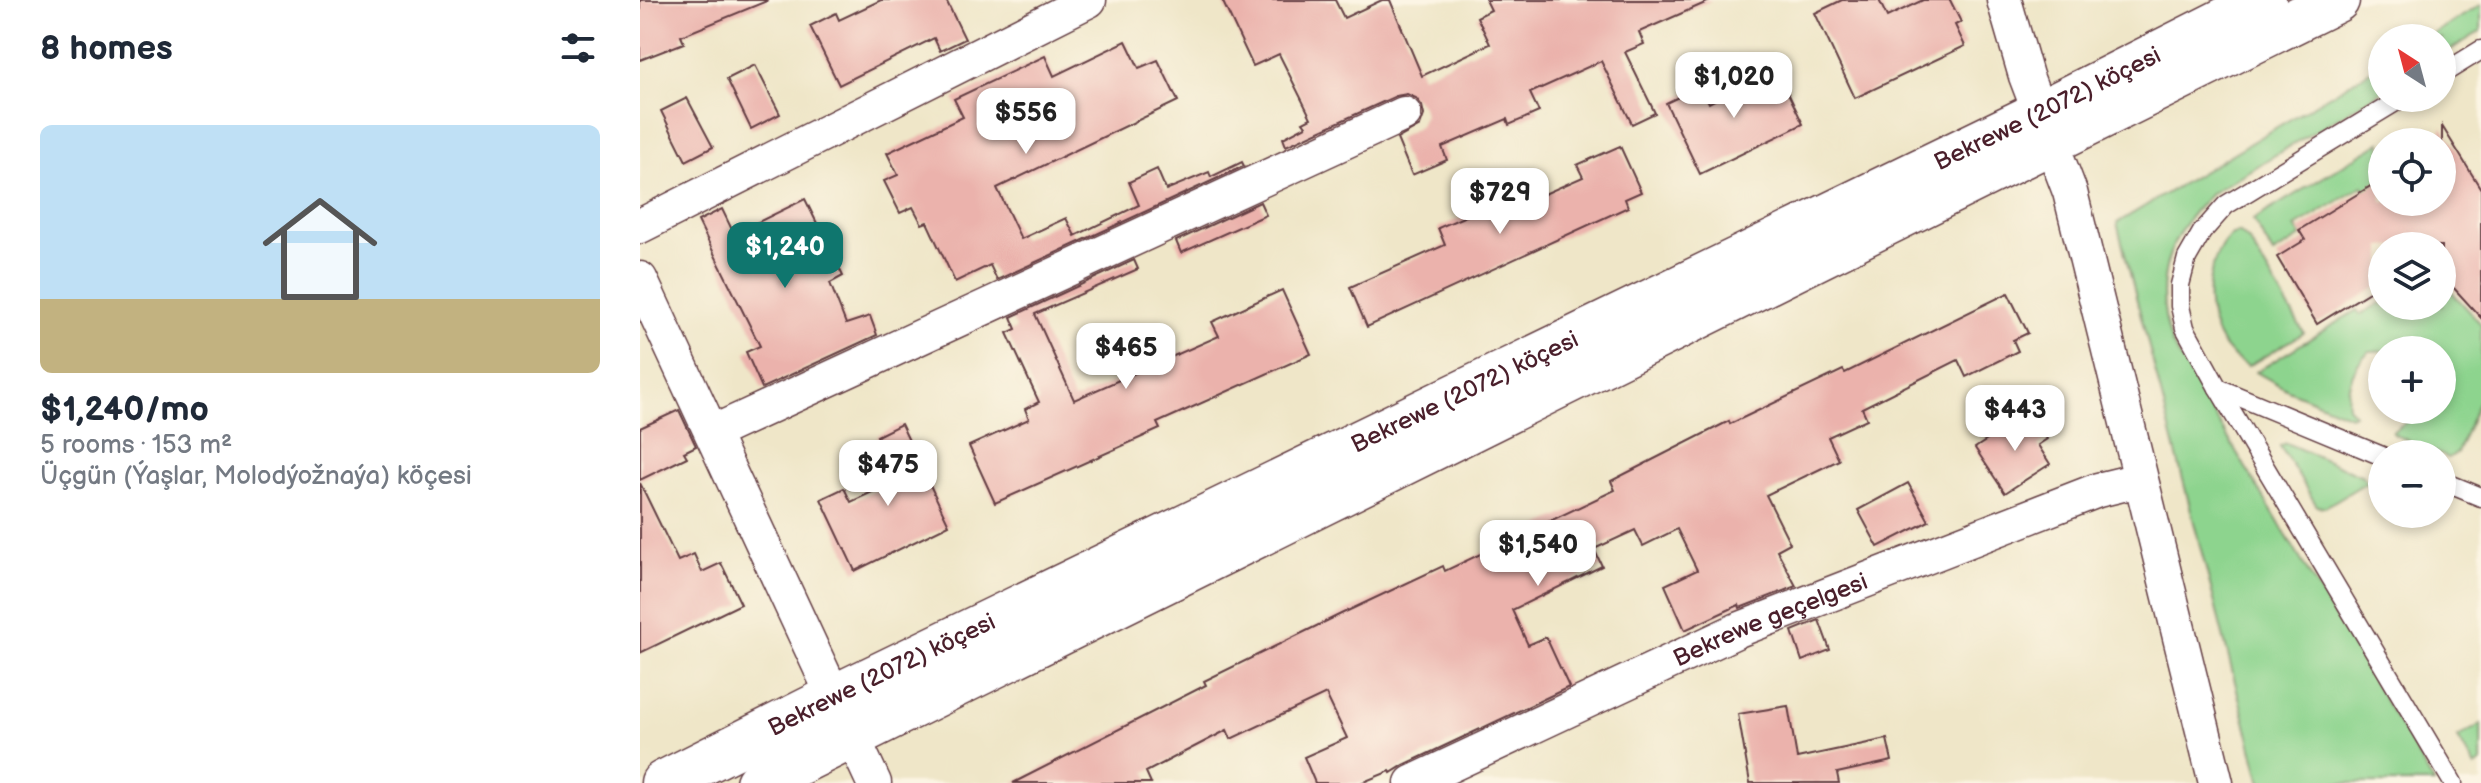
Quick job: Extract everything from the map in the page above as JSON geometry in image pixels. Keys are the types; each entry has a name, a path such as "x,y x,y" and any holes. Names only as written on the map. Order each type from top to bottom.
{"main road":[{"name":"Bekrewe (2072) köçesi","path":"2046,128 2264,0"},
{"name":"Bekrewe (2072) köçesi","path":"663,783 843,717 2046,128 2337,0"},
{"name":"Bekrewe (2072) köçesi","path":"758,783 843,717"}],"street":[{"path":"640,226 1089,0"},
{"path":"2004,0 2026,76 2070,192 2216,783"},
{"path":"712,433 1404,114"},
{"path":"640,279 874,783"},
{"name":"Bekrewe geçelgesi","path":"1412,783 1738,630 2098,490 2139,480"}],"lane":[{"path":"2456,65 2481,50"},
{"path":"2379,112 2226,205 2202,232 2187,258 2180,285 2180,306 2185,328 2218,388 2453,783"},
{"path":"2218,388 2368,450"},
{"path":"2456,487 2481,497"}],"green space":[{"path":"2481,5 2481,31 2456,46 2456,24 2449,24"},
{"path":"2368,72 2368,99 2212,193 2196,209 2174,244 2167,262 2163,301 2172,344 2434,783 2261,783 2117,223"},
{"path":"2368,150 2368,194 2363,186 2295,227 2301,237 2273,254 2253,220"},
{"path":"2239,232 2249,241 2304,333 2248,366 2224,347 2209,305 2211,274 2217,255 2227,239"},
{"path":"2456,296 2481,324 2481,396 2457,453 2456,440 2407,440 2392,432 2403,424 2456,424 2456,336 2368,336 2368,353 2356,368 2350,384 2347,399 2354,414 2350,416 2288,390 2256,372 2357,310 2360,315 2368,310 2368,320 2456,320"},
{"path":"2286,443 2363,476 2367,482 2325,507 2317,506 2280,446"},
{"path":"2481,724 2481,763 2475,767 2458,738"}],"building":[{"path":"640,0 767,1 681,36 684,43 640,60"},
{"path":"881,0 946,0 965,39 940,51 934,38 839,85 810,26 836,13 839,20"},
{"path":"1222,0 1335,0 1344,18 1382,0 1390,0 1422,76 1490,44 1477,17 1491,10 1486,0 1712,0 1639,32 1644,44 1625,52 1655,113 1632,124 1601,61 1530,93 1539,112 1509,125 1507,119 1442,147 1447,160 1412,175 1397,139 1420,126 1424,115 1416,98 1407,94 1396,96 1286,146 1283,138 1306,126 1303,122 1311,118 1279,54 1253,66"},
{"path":"1842,0 1879,0 1887,17 1923,0 1950,0 1961,22 1955,25 1965,46 1855,98 1815,13"},
{"path":"1126,41 1139,68 1158,60 1178,101 997,188 1021,239 1066,218 1075,236 1139,205 1129,182 1157,169 1166,190 1209,172 1211,177 1242,162 1244,166 997,280 990,265 955,282 927,222 922,224 913,207 900,213 884,181 898,175 887,153 963,117 954,99 1045,56 1054,76"},
{"path":"755,65 780,114 751,129 727,79"},
{"path":"1776,68 1803,124 1700,174 1666,103 1701,86 1709,103"},
{"path":"687,98 713,147 686,161 661,111"},
{"path":"1620,146 1641,192 1625,199 1628,207 1367,327 1350,287 1445,245 1438,228 1475,212 1468,196 1492,185 1500,203 1527,191 1531,200 1583,177 1577,165"},
{"path":"2456,149 2481,189 2481,318 2456,290 2456,232 2368,232 2368,293 2317,324 2277,257 2305,240 2299,230 2368,188 2368,216 2456,216"},
{"path":"805,199 843,276 830,283 846,324 870,316 877,335 762,388 746,352 760,346 698,221 722,209 734,234"},
{"path":"1260,202 1266,215 1181,253 1176,241"},
{"path":"1134,260 1138,269 1035,314 1074,400 1219,336 1212,322 1282,290 1311,354 1157,423 1160,429 995,503 969,446 1029,419 1025,409 1039,402 1007,333 1016,329 1011,317"},
{"path":"2008,293 2028,333 2013,340 2018,351 1966,377 1958,360 1862,408 1867,419 1828,437 1839,460 1766,495 1790,543 1777,550 1796,586 1740,608 1739,605 1685,630 1665,585 1697,570 1677,529 1643,546 1635,530 1594,549 1602,566 1512,610 1528,645 1546,637 1569,687 1391,773 1361,783 1315,783 1304,757 1347,738 1326,694 1231,739 1227,730 1146,772 1151,783 1013,783 1206,685 1204,681 1341,614 1443,566 1445,571 1615,490 1611,481 1729,421 1730,424 1843,370 1845,373"},
{"path":"679,410 696,446 684,452 687,457 640,480 640,428"},
{"path":"2030,412 2047,439 2038,445 2050,464 2005,493 1975,448"},
{"path":"901,424 949,525 855,571 821,499 844,488 851,502 898,480 877,436"},
{"path":"640,483 678,561 694,554 702,572 721,563 741,604 640,653"},
{"path":"1908,483 1929,521 1878,547 1858,510"},
{"path":"1819,620 1830,650 1802,661 1792,631"},
{"path":"1788,706 1797,758 1887,739 1892,761 1837,773 1839,783 1750,783 1738,714"}]}
